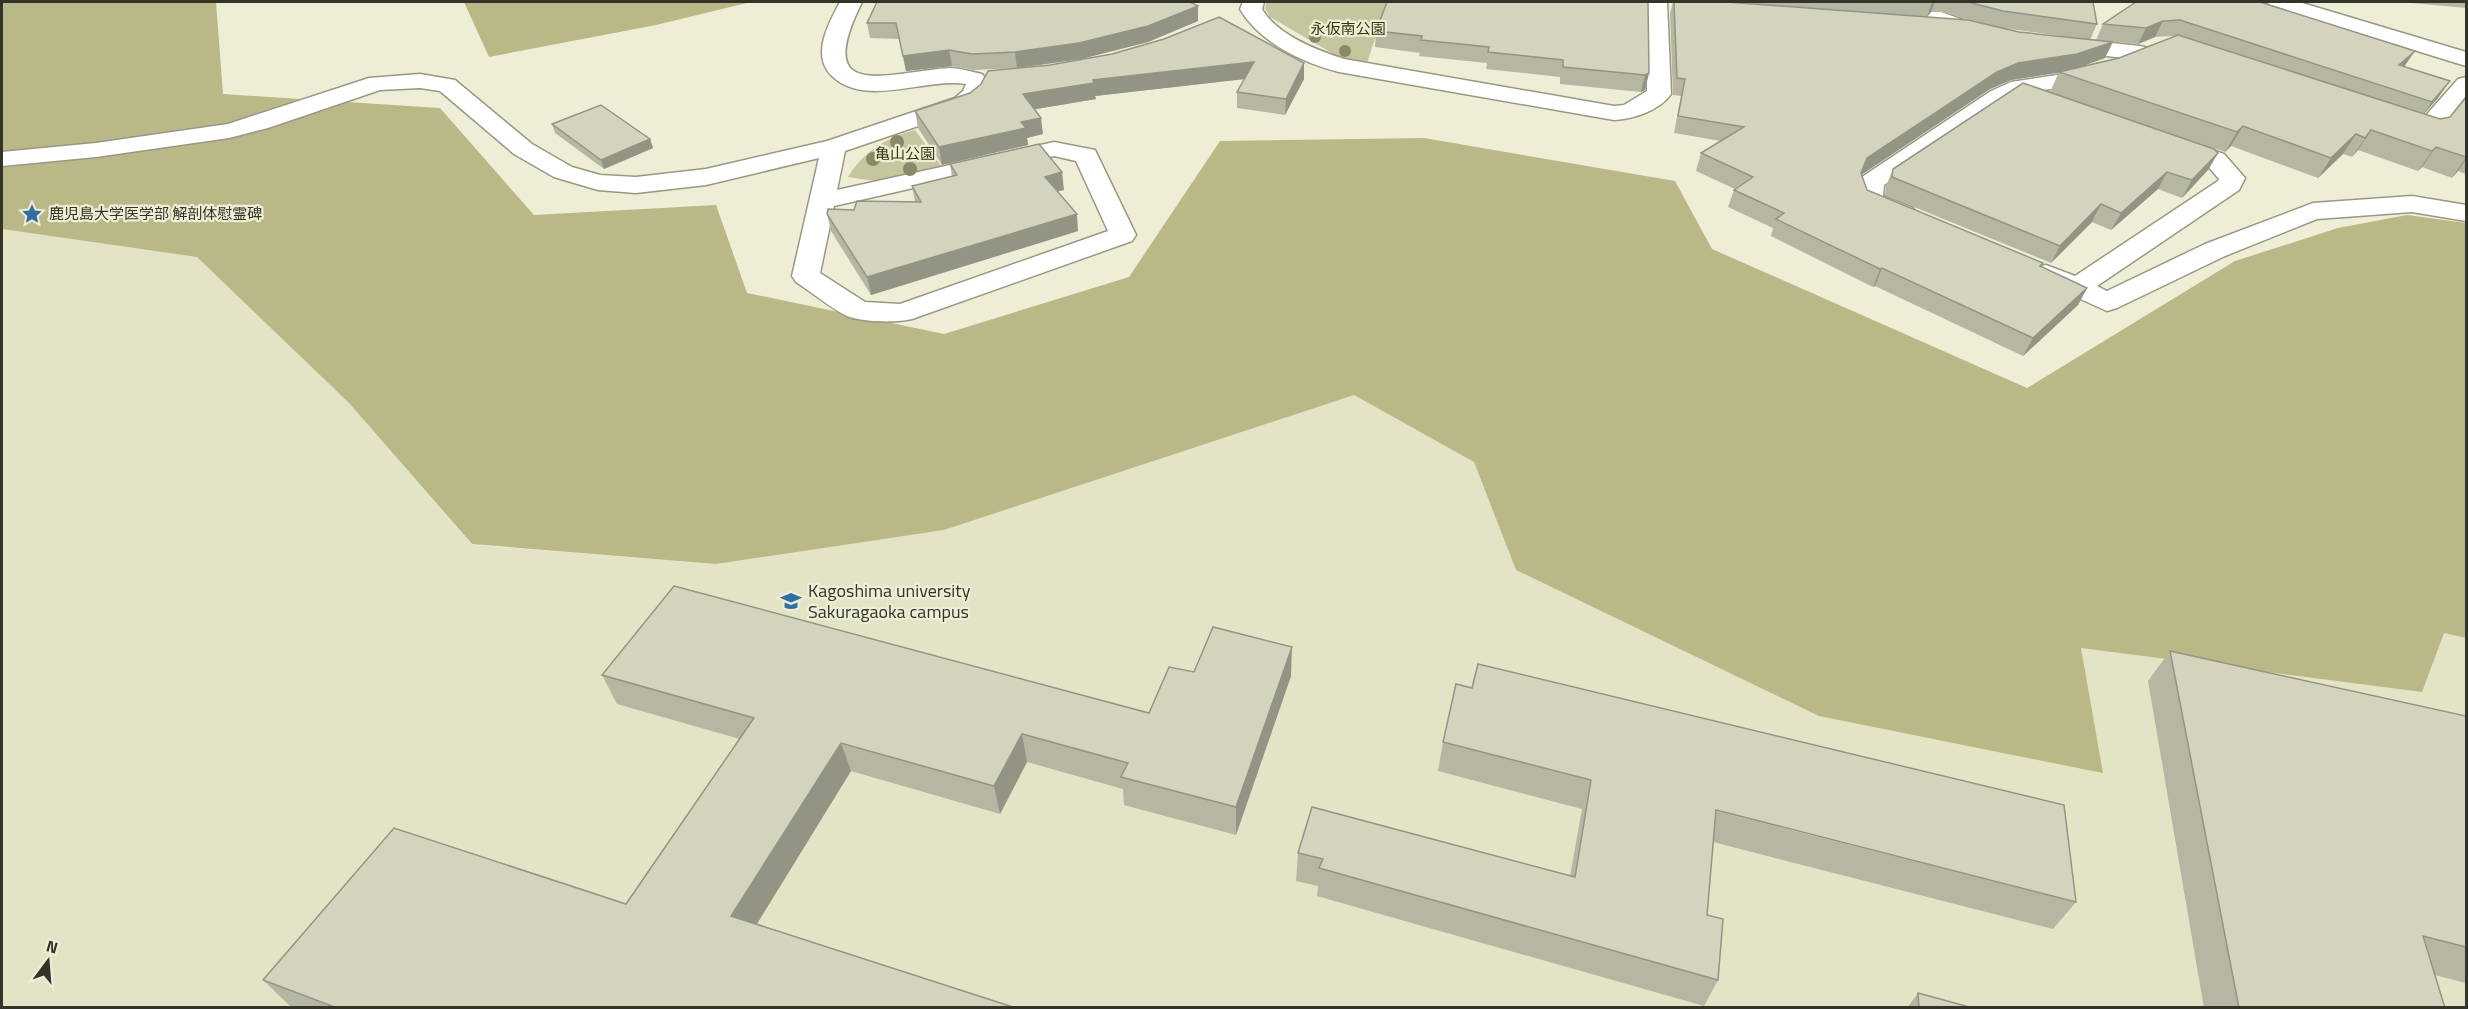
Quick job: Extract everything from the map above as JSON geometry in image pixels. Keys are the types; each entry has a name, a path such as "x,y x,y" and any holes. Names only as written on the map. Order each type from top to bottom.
{"street":[{"path":"2,159 96,150 229,131 260,123 377,83 399,80 447,85 524,149 563,172 598,182 636,185 706,177 834,147 963,103 986,79 952,75 872,84 854,82 842,76 836,69 833,48 858,2"},
{"path":"1633,2 1681,5"},
{"path":"2278,2 2466,59"},
{"path":"1245,9 1263,25 1318,58 1339,65 1614,113 1629,112 1659,94 1658,3"},
{"path":"1893,12 1991,36"},
{"path":"1924,222 1870,200 1871,182 2000,96 2015,89 2074,79 2152,49 2048,43"},
{"path":"2370,112 2426,130 2466,84"},
{"path":"2015,89 2059,105"},
{"path":"2078,287 2230,185 2232,178 2215,159 2148,136"},
{"path":"822,201 1054,148 1086,155 1123,235 902,313 858,310 806,276 822,201 834,147"},
{"path":"2022,263 2108,302 2215,250 2313,211 2412,204 2466,213"}],"shaded area":[{"path":"2,2 216,2 223,94 440,108 534,215 716,205 747,293 944,334 1129,277 1220,141 1424,138 1675,181 1712,249 2027,388 2235,261 2338,228 2407,215 2466,223 2466,638 2444,633 2422,692 2081,648 2103,773 1819,716 1516,570 1474,462 1354,395 944,530 716,564 472,544 349,403 197,257 2,229"},
{"path":"464,2 751,2 656,25 489,57"},
{"name":"Kagoshima university Sakuragaoka campus","path":"2,229 197,257 349,403 472,545 716,564 944,530 1354,395 1474,462 1516,570 2103,772 2080,648 2422,692 2444,632 2466,638 2466,1007 2,1008"}],"green space":[{"name":"永仮南公園","path":"1267,2 1387,2 1367,63 1337,56 1270,17 1265,8"},
{"name":"亀山公園","path":"915,130 942,167 882,182 848,177 868,153 885,141"}],"building":[{"path":"877,2 1190,2 1198,6 1148,26 1079,43 1015,52 972,54 949,50 903,56 896,23 867,23"},
{"path":"1387,2 1648,2 1649,73 1645,75 1563,67 1563,60 1488,52 1489,47 1421,40 1422,36 1376,31"},
{"path":"1674,2 1726,2 1968,20 2019,32 2113,42 2077,54 2018,63 1997,72 1867,158 1861,173 1867,190 2043,263 2040,266 2087,288 2033,338 1776,219 1784,213 1734,190 1753,177 1701,153 1744,127 1678,116 1685,79 1677,78"},
{"path":"1968,2 2093,2 2097,24 2003,11"},
{"path":"2136,2 2260,2 2415,51 2399,65 2450,81 2432,102 2180,20 2163,21 2146,28 2103,24"},
{"path":"1219,17 1304,63 1286,99 1237,92 1254,62 1093,80 1094,83 1023,94 1041,118 1021,122 1026,128 939,147 915,111 970,93 981,84 988,71 1050,65 1112,54 1164,39"},
{"path":"2178,35 2440,119 2450,117 2466,97 2466,157 2436,147 2432,151 2371,130 2365,138 2356,134 2331,158 2243,126 2237,132 2059,72 2119,58"},
{"path":"2023,83 2214,149 2218,153 2192,180 2167,172 2121,213 2101,204 2060,246 1892,177 1893,169"},
{"path":"601,105 650,139 601,160 552,124"},
{"path":"1039,144 1062,172 1045,177 1077,214 867,277 827,214 828,209 854,210 857,201 921,202 912,186 957,175 950,164"},
{"path":"674,586 1149,713 1169,667 1194,672 1213,627 1292,647 1236,807 1121,777 1128,763 1022,734 994,786 841,743 731,916 1016,1008 337,1008 263,980 394,828 626,904 754,718 602,675"},
{"path":"2170,651 2466,716 2466,947 2423,936 2445,1008 2239,1008"},
{"path":"1478,664 2064,805 2076,902 1716,810 1707,915 1723,919 1718,980 1319,868 1323,859 1298,853 1312,807 1575,877 1591,780 1443,742 1456,684 1472,688"},
{"path":"1918,993 1973,1008 1919,1008"}],"place":[{"name":"鹿児島大学医学部 解剖体慰霊碑","path":"32,214"},
{"name":"Kagoshima university Sakuragaoka campus","path":"791,601"}]}
